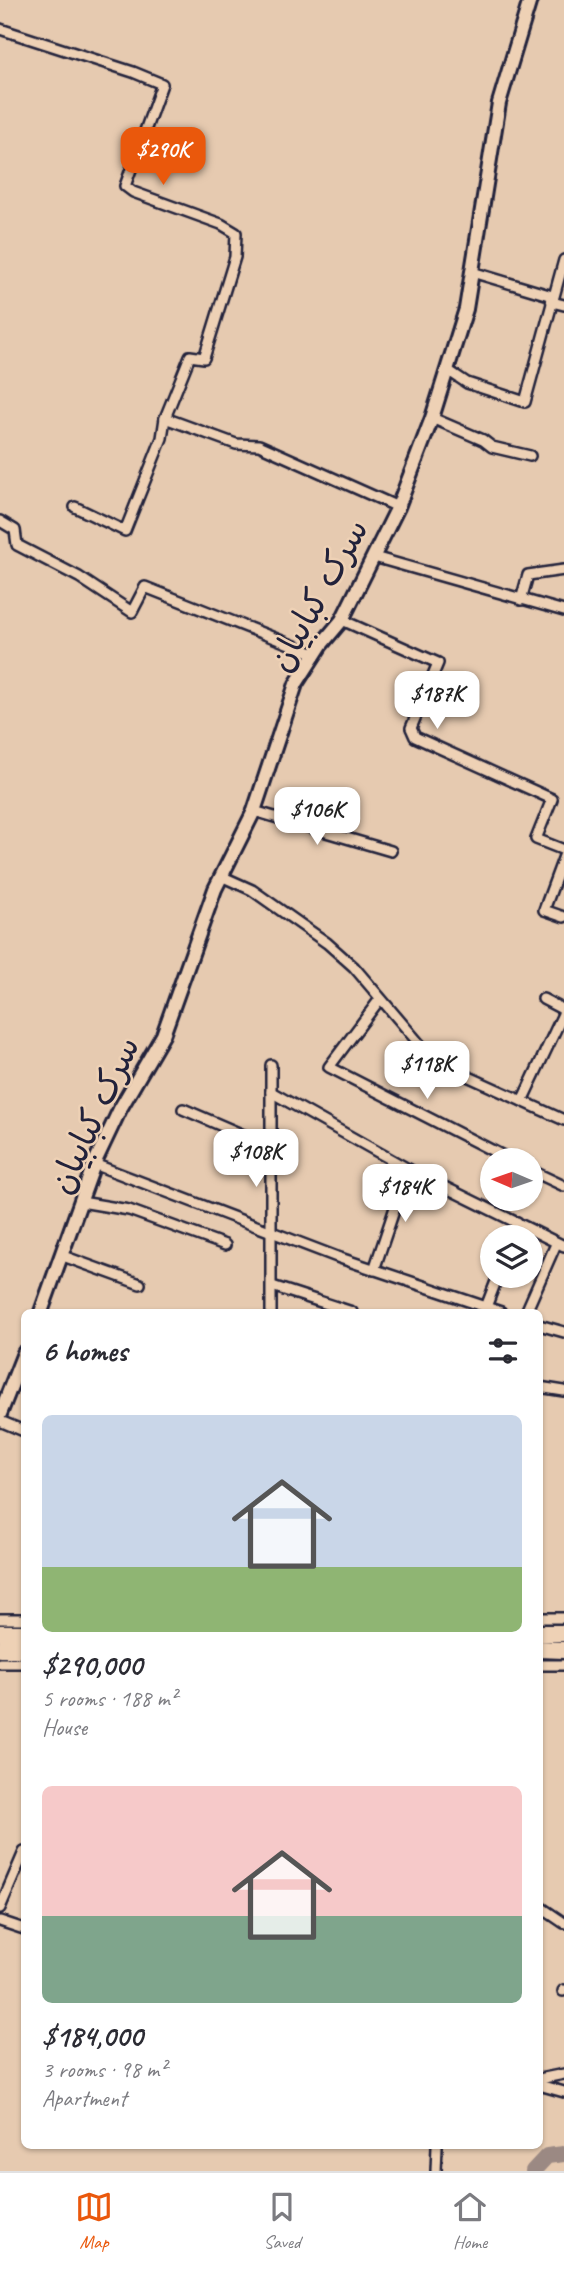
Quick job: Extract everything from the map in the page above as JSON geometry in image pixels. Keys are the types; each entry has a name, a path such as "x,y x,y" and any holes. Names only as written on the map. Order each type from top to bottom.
{"highway":[{"path":"0,1633 21,1633"},
{"path":"543,1633 564,1633"},
{"path":"0,1649 21,1649"},
{"path":"543,1650 564,1650"}],"street":[{"name":"سرک کبابیان","path":"42,1309 94,1164 163,1035 221,876 254,811 296,684 342,620 398,507 432,418 449,371 472,272 499,103 530,0"},
{"path":"0,29 134,72 162,84 125,186 133,192 221,224 236,233 235,257 204,358 190,356 165,418 162,438 125,531 75,507"},
{"path":"449,371 467,383 525,402 564,260"},
{"path":"472,272 549,295 552,302"},
{"path":"552,302 564,305"},
{"path":"165,418 236,444 258,445 398,507"},
{"path":"432,418 483,440 492,447 530,456"},
{"path":"0,520 15,530 17,545 79,578 132,611 145,587 315,654"},
{"path":"374,557 564,611"},
{"path":"521,600 528,575 564,570"},
{"path":"342,620 438,663 411,728 415,737 552,799 536,839 564,850"},
{"path":"254,811 391,852"},
{"path":"564,856 544,910 564,917"},
{"path":"221,876 252,890 327,943 355,967 434,1061 564,1120"},
{"path":"380,999 329,1067 488,1148"},
{"path":"522,1101 564,1011 543,999"},
{"path":"271,1065 271,1309"},
{"path":"271,1092 408,1169 560,1245 528,1309"},
{"path":"183,1109 271,1147"},
{"path":"94,1164 374,1270 492,1309"},
{"path":"374,1270 408,1169"},
{"path":"543,1176 564,1186"},
{"path":"81,1202 129,1210 225,1245"},
{"path":"63,1256 140,1284"},
{"path":"272,1286 343,1309"},
{"path":"486,1307 493,1288"},
{"path":"543,1326 564,1332"},
{"path":"0,1414 21,1361"},
{"path":"543,1388 564,1391"},
{"path":"0,1421 21,1430"},
{"path":"543,1618 564,1618"},
{"path":"0,1619 21,1619"},
{"path":"0,1663 21,1663"},
{"path":"543,1665 564,1665"},
{"path":"0,1908 21,1859"},
{"path":"543,1912 564,1923"},
{"path":"0,1921 21,1928"},
{"path":"543,2078 564,2074"},
{"path":"543,2086 564,2092"},
{"path":"436,2171 437,2149"}],"waterway":[{"path":"533,2171 547,2156 564,2154"}]}
